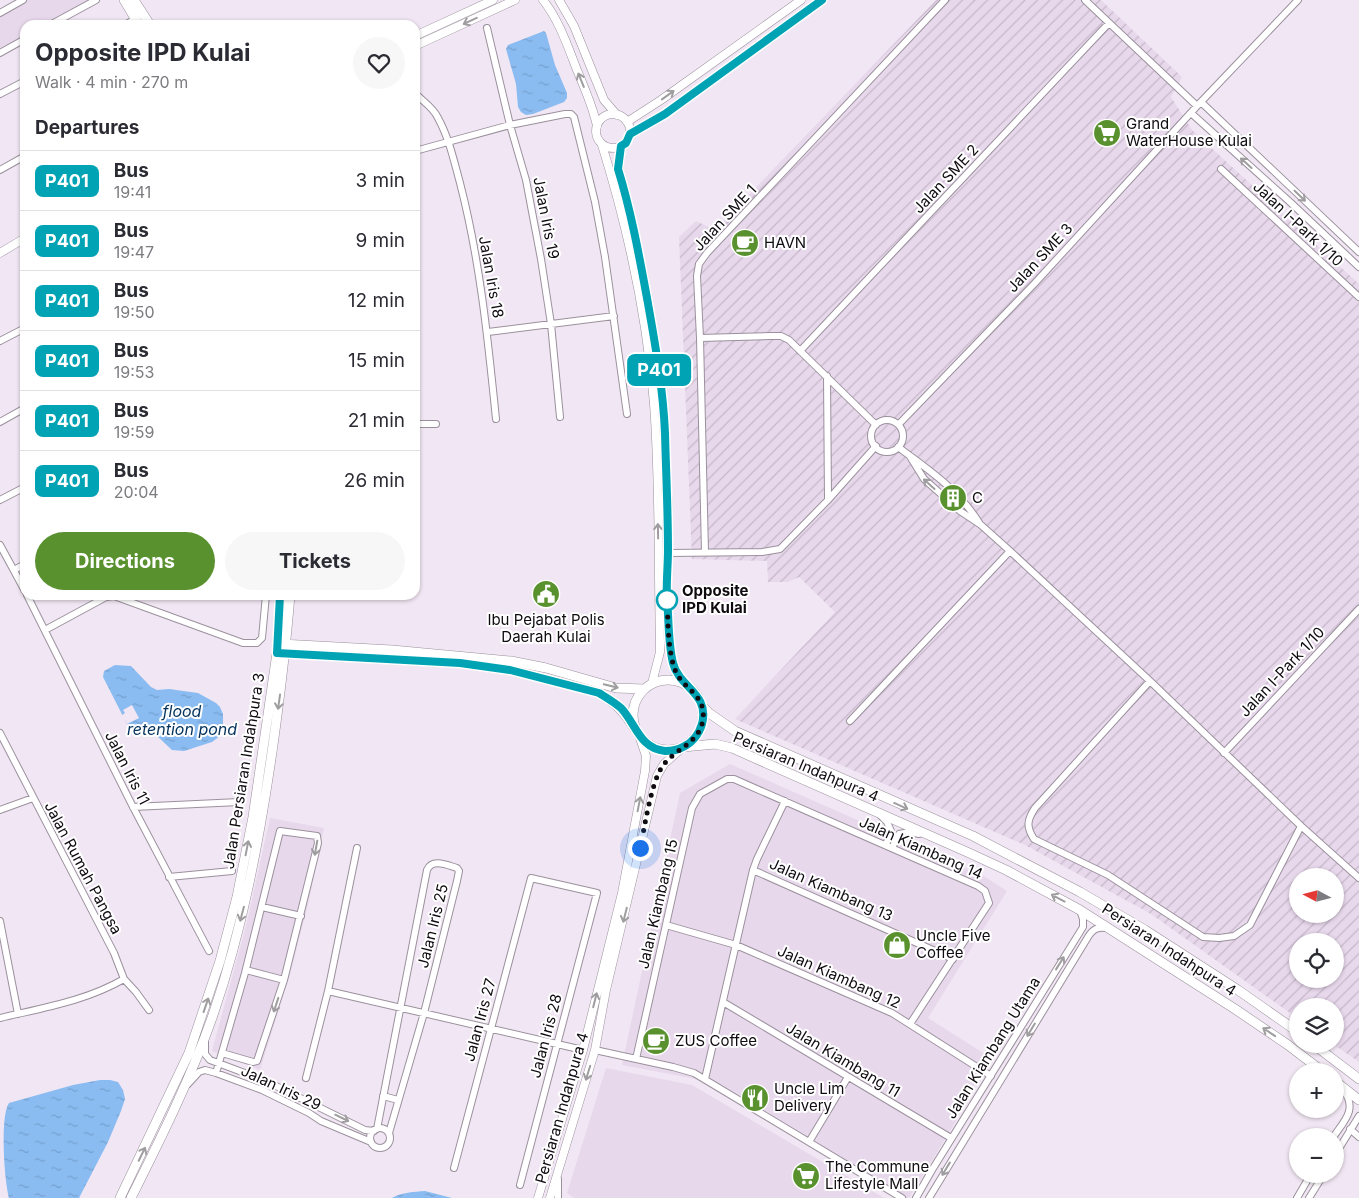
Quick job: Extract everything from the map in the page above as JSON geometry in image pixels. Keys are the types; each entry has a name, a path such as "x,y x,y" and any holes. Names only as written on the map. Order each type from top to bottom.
{"main road":[{"path":"124,0 131,20"},
{"path":"134,0 147,20"},
{"name":"Jalan Persiaran Indahpura 3","path":"131,1198 185,1088 214,1012 239,925 263,817 281,649 280,600"},
{"name":"Jalan Persiaran Indahpura 3","path":"120,1198 189,1052 220,961 237,897 253,817 289,600"},
{"path":"281,649 402,650 510,661 546,668 616,688 644,690"},
{"path":"281,649 460,663 510,670 599,693 622,709 640,738 649,746 660,750 672,751 684,747 693,740 700,730 703,718 702,706"},
{"path":"635,730 633,708 637,698 644,690 652,684 664,680 676,681 686,685 693,691 702,706 709,713 735,731 973,836 1080,892 1176,950 1289,1026"},
{"name":"Persiaran Indahpura 4","path":"684,747 715,744 732,748 1006,870 1110,928 1288,1045 1312,1063"},
{"path":"1325,1053 1359,1079"},
{"path":"1344,1088 1359,1100"}],"street":[{"path":"0,13 23,0"},
{"path":"59,20 96,0"},
{"path":"420,34 493,0"},
{"path":"420,44 515,0"},
{"path":"543,0 555,18 594,112 597,126 596,136 602,145 619,204 644,327 652,383 656,434 660,652 652,684"},
{"path":"559,0 574,26 604,100 617,115 627,122 630,134"},
{"path":"627,122 661,100 801,0"},
{"path":"602,145 612,148 626,143 630,134 665,114 822,0"},
{"name":"Jalan SME 1","path":"705,552 697,276 699,264 945,0"},
{"path":"1085,0 1359,252"},
{"name":"Jalan SME 3","path":"899,424 1035,284 1199,104 1298,0"},
{"name":"Jalan SME 2","path":"800,351 1109,23"},
{"name":"Jalan Iris 19","path":"486,28 526,180 551,324 560,417"},
{"path":"0,53 20,42"},
{"path":"0,94 20,84"},
{"name":"Jalan Iris 18","path":"420,98 431,107 448,141 466,206 488,332 496,419"},
{"path":"1191,113 1359,267"},
{"path":"420,149 510,124 565,114 571,114 574,117 595,202 614,316 627,414"},
{"path":"597,126 605,116 617,115"},
{"path":"621,146 618,169 643,273 658,368 665,432 667,593 672,657 679,678 686,685"},
{"path":"0,170 20,159"},
{"name":"Jalan I-Park 1/10","path":"1221,169 1359,297"},
{"path":"0,252 20,241"},
{"path":"488,332 614,316"},
{"path":"0,342 20,331"},
{"path":"700,338 781,336 789,340 876,425"},
{"path":"827,376 828,500"},
{"path":"0,422 20,411"},
{"path":"887,420 899,424 903,436 902,442 898,447 887,451 876,446 872,439 872,432 876,425 881,421 887,420"},
{"path":"420,424 436,424"},
{"path":"668,553 762,552 780,549 828,500 876,446"},
{"path":"898,447 925,466 958,494 972,510 981,525"},
{"path":"909,456 924,479 1010,551 1359,878"},
{"path":"0,500 20,490"},
{"path":"0,545 20,581"},
{"path":"850,722 1010,551"},
{"path":"14,570 20,567"},
{"name":"Jalan Iris 11","path":"30,600 133,807 209,950"},
{"path":"45,630 100,600"},
{"path":"125,600 243,643 257,643 262,638 266,600"},
{"name":"Jalan I-Park 1/10","path":"1224,753 1359,609"},
{"path":"1150,681 1035,808 1028,818 1028,830 1034,838 1108,876 1203,936 1218,938 1234,936 1250,924 1302,826"},
{"name":"Jalan Rumah Pangsa","path":"0,733 114,953 124,979 149,1010"},
{"name":"Persiaran Indahpura 4","path":"538,1198 583,1050 622,892 645,771 646,756 640,738"},
{"name":"Persiaran Indahpura 4","path":"550,1198 595,1050 606,990 655,783 664,764 684,747"},
{"name":"Jalan Kiambang 15","path":"636,1059 695,800 700,794 727,779 734,779"},
{"name":"Jalan Kiambang 14","path":"734,779 978,886 985,891 989,903 910,1024"},
{"path":"0,810 33,798"},
{"path":"705,1079 753,870 757,858 786,801"},
{"path":"133,807 239,802"},
{"path":"874,811 887,822 890,828 889,847"},
{"path":"185,1088 199,1072 205,1070 216,1073 246,970 280,831 316,836 318,843 301,916 284,980 257,1061 253,1062 222,1053"},
{"path":"889,847 902,832 930,836"},
{"path":"306,1078 328,991 357,848"},
{"name":"Jalan Iris 25","path":"375,1130 427,870 429,865 433,863 446,865 457,868 459,871 424,1013 389,1133"},
{"name":"Jalan Kiambang 13","path":"753,870 953,958"},
{"path":"170,877 232,871"},
{"name":"Jalan Iris 27","path":"454,1168 531,878 597,893"},
{"name":"Jalan Iris 28","path":"520,1185 597,893"},
{"path":"262,907 301,916"},
{"name":"Jalan Kiambang Utama","path":"916,1198 1083,927 1084,919 1080,910"},
{"path":"0,921 18,1014"},
{"name":"Jalan Kiambang 12","path":"666,925 736,945 892,1013 991,1076"},
{"name":"Jalan Kiambang Utama","path":"929,1198 1088,936 1099,927 1110,928"},
{"path":"246,970 284,980"},
{"path":"0,1018 87,996 124,979"},
{"path":"328,991 583,1050"},
{"name":"Jalan Kiambang 11","path":"723,1002 952,1138"},
{"name":"Jalan Iris 29","path":"205,1036 204,1054 207,1058 266,1081 365,1130 375,1130"},
{"path":"595,1050 694,1073 902,1198"},
{"name":"Jalan Iris 29","path":"216,1073 262,1090 310,1113 321,1121 371,1142"},
{"path":"809,1142 848,1077"},
{"path":"1339,1128 1351,1106 1344,1092"},
{"path":"383,1096 398,1100"},
{"path":"1344,1139 1359,1116"},
{"path":"382,1128 389,1133 389,1143 384,1147 375,1147 371,1142 371,1134 375,1130 382,1128"},
{"path":"1350,1129 1359,1137"},
{"path":"558,1198 559,1170"},
{"path":"1296,1198 1306,1183"},
{"path":"1309,1198 1318,1183"}],"shaded area":[{"path":"28,0 90,0 55,20 20,20 20,39 0,51 0,16"},
{"path":"936,0 1101,0 1182,77 1171,97 1192,130 1359,284 1359,1062 1344,1052 1344,998 1289,998 1289,1012 1151,914 1025,845 735,719 835,612 799,577 788,582 768,582 767,561 692,559 679,237 696,221 715,230"},
{"path":"730,764 982,875 1007,891 928,1018 988,1056 955,1123 909,1198 900,1198 696,1079 622,1065 680,793"},
{"path":"270,818 324,828 308,905 290,974 260,1070 212,1051 247,922"},
{"path":"606,1068 692,1085 884,1198 574,1198 567,1193"}],"water":[{"path":"544,31 555,65 567,93 567,98 564,102 526,115 518,107 516,84 506,49 508,45"},
{"name":"flood retention pond","path":"115,665 131,666 151,687 157,690 169,689 198,693 216,703 223,714 220,736 212,742 184,751 172,750 157,736 132,729 127,724 103,677 104,671"},
{"path":"100,1080 118,1082 123,1090 125,1099 108,1142 79,1198 9,1198 4,1163 4,1121 9,1103 73,1085"},
{"path":"425,1191 452,1198 392,1198 404,1193"}],"pier":[{"path":"132,705 139,718 127,724 125,720 122,721 121,719 125,713 123,710"}],"bus line":[{"name":"P401","path":"280,600 277,653 460,663 510,670 599,693 622,709 640,738 649,746 660,750 672,751 684,747 693,740 700,730 703,718 702,706 693,691 679,678 672,662 667,593 668,505 664,418 656,348 643,273 618,169 619,157 621,146 626,143 630,134 665,114 822,0"}],"place":[{"name":"Grand WaterHouse Kulai","path":"1107,133"},
{"name":"HAVN","path":"745,243"},
{"name":"C","path":"953,498"},
{"name":"Ibu Pejabat Polis Daerah Kulai","path":"546,594"},
{"name":"Opposite IPD Kulai","path":"667,600"},
{"name":"Uncle Five Coffee","path":"897,945"},
{"name":"ZUS Coffee","path":"656,1041"},
{"name":"Uncle Lim Delivery","path":"755,1098"},
{"name":"The Commune Lifestyle Mall","path":"806,1176"}],"route":[{"path":"640,848 657,776 664,764 693,740 700,730 703,718 702,706 698,698 679,678 672,662 667,593 667,600"}]}
